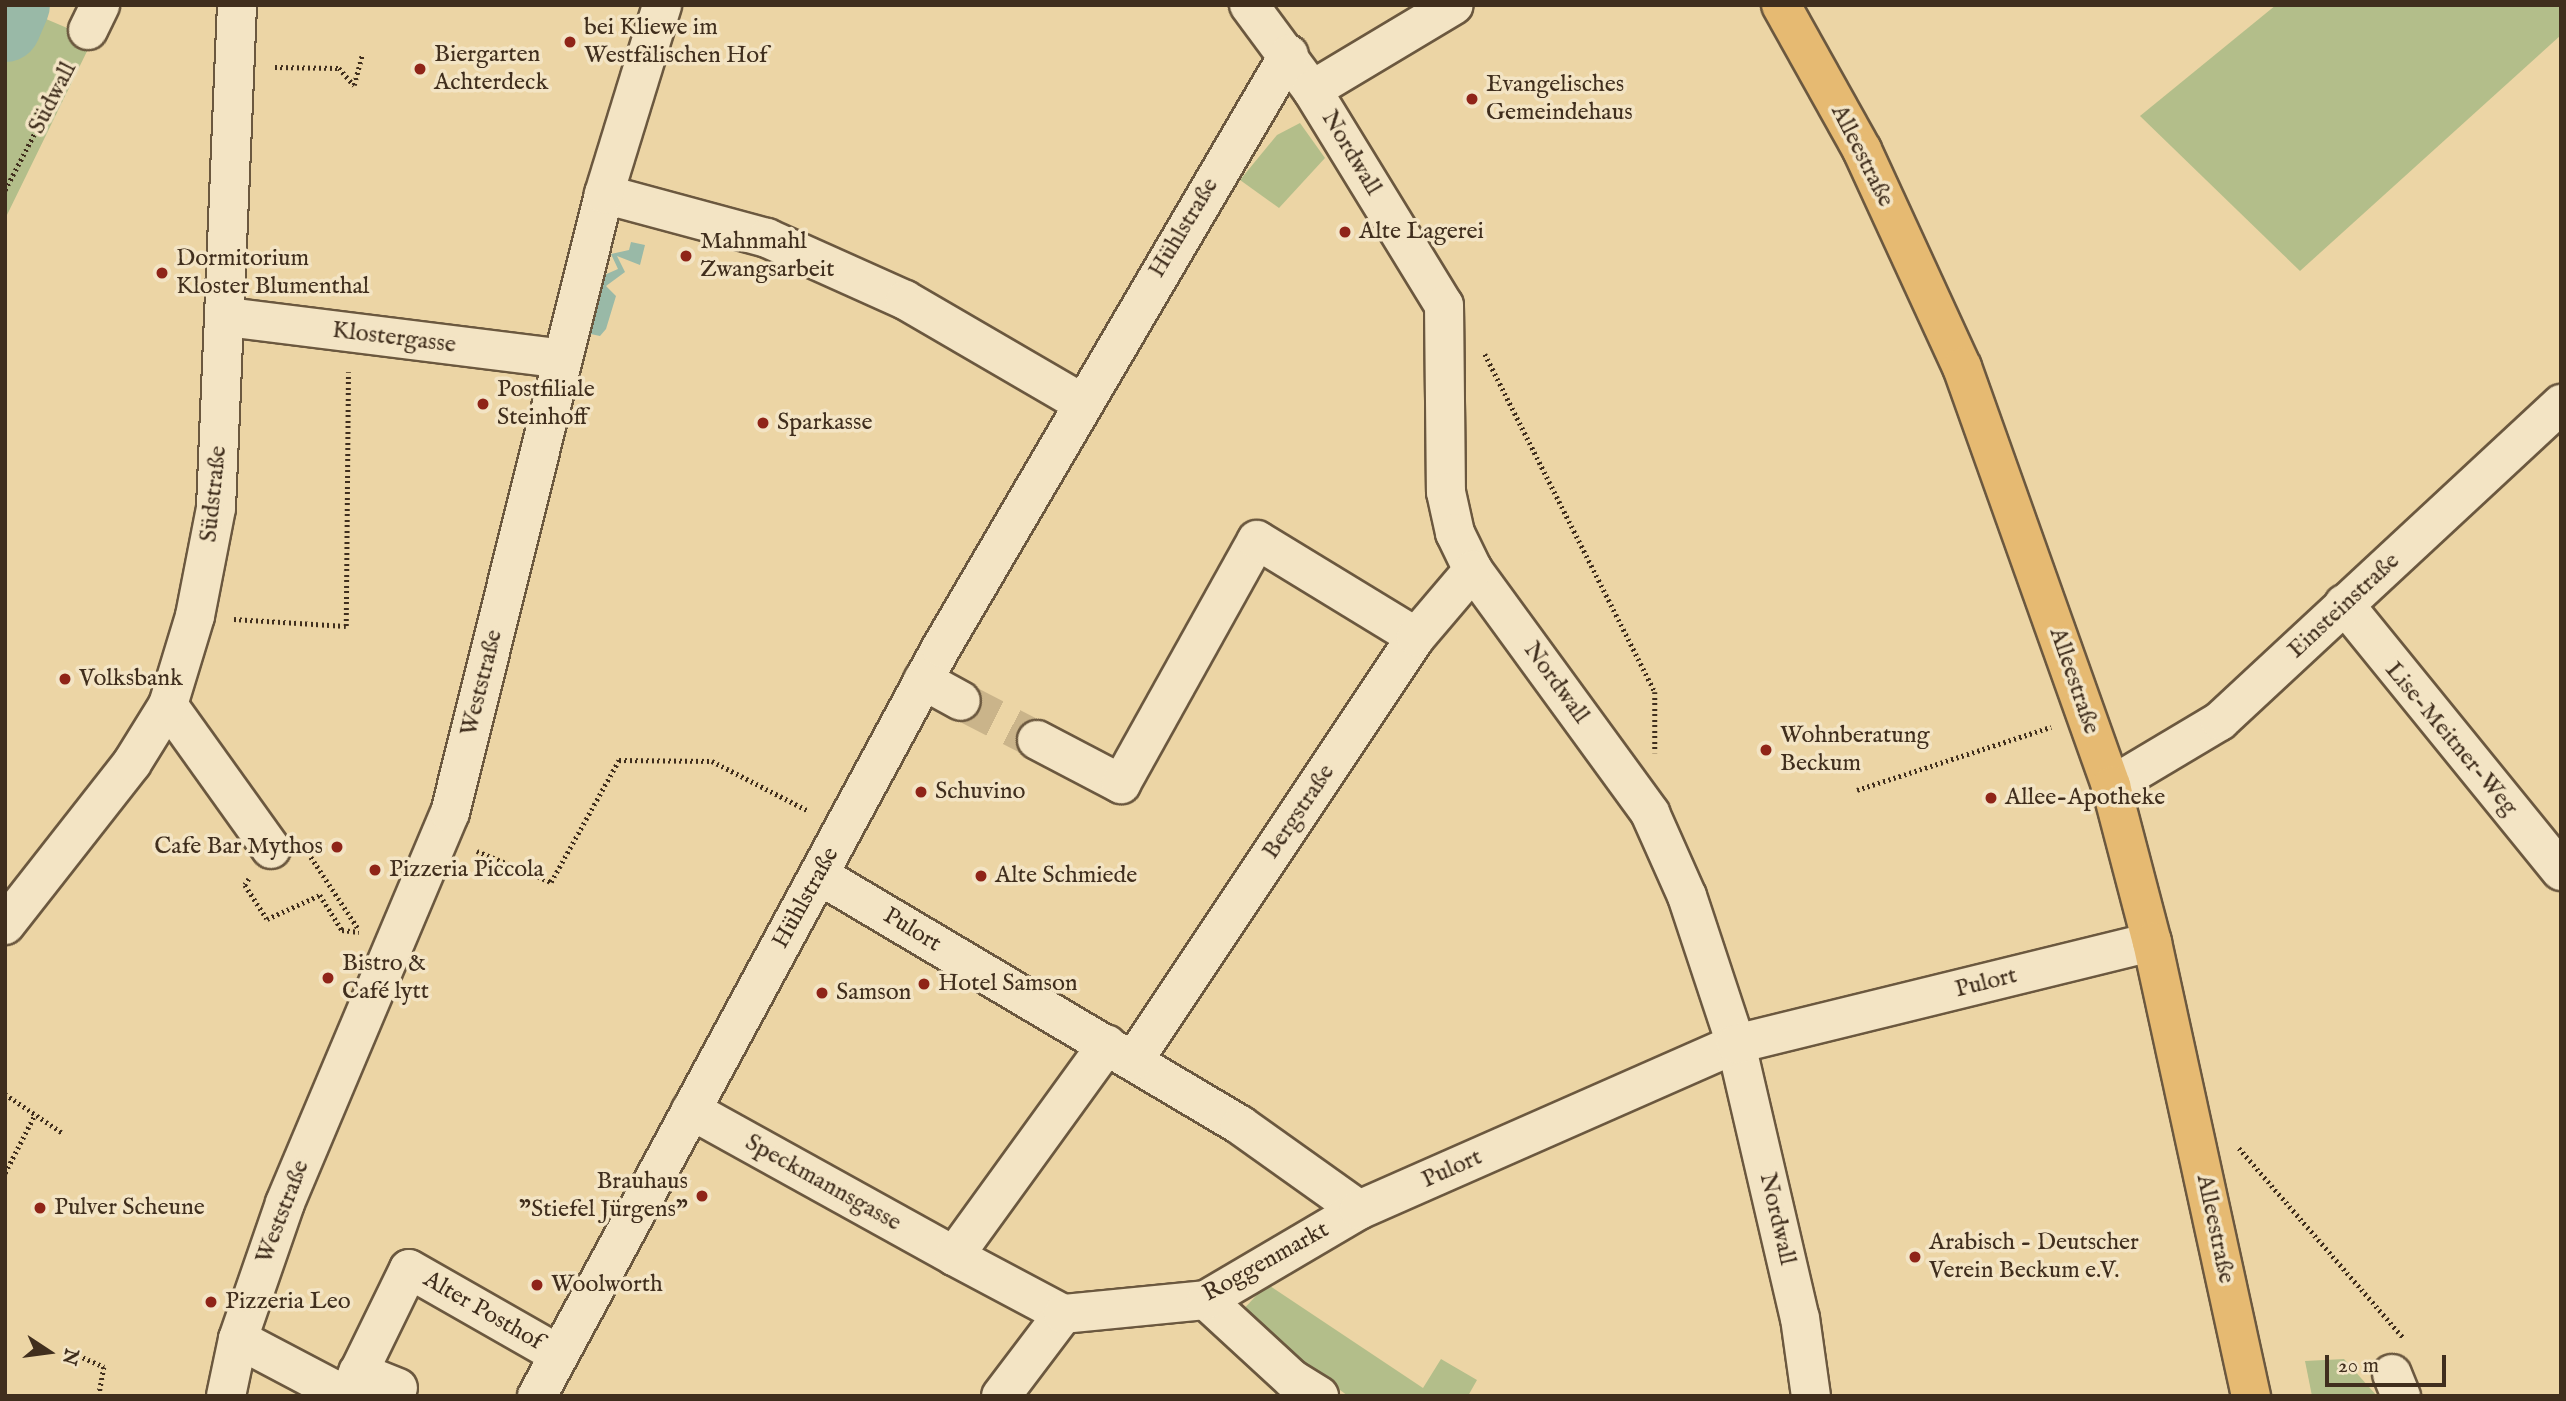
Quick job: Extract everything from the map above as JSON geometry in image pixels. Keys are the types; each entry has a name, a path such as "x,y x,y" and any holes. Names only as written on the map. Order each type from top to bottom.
{"main road":[{"name":"Alleestraße","path":"1781,5 1862,150 1962,367 2111,786 2152,942 2251,1396"}],"street":[{"name":"Südstraße","path":"5,925 132,763 168,705 195,616 216,508 227,317 237,5"},
{"name":"Weststraße","path":"226,1396 239,1339 285,1203 441,836 604,194 662,5"},
{"name":"Nordwall","path":"1249,5 1289,54 1444,305 1446,492 1473,570 1650,813 1687,896 1736,1044 1800,1318 1811,1396"},
{"path":"1312,90 1454,5"},
{"name":"Hühlstraße","path":"537,1396 923,680 1080,402 1289,54"},
{"path":"604,194 767,238 905,300 1080,402"},
{"name":"Klostergasse","path":"227,317 562,359"},
{"name":"Einsteinstraße","path":"2111,786 2220,721 2561,404"},
{"path":"1037,740 1121,784 1256,540 1416,637"},
{"name":"Bergstraße","path":"1121,1053 1416,637 1473,570"},
{"name":"Lise-Meitner-Weg","path":"2344,604 2561,871"},
{"path":"923,680 961,701"},
{"path":"168,705 271,849"},
{"name":"Pulort","path":"819,875 1240,1125 1359,1210 1736,1044 2152,942"},
{"path":"954,1255 1121,1053"},
{"name":"Speckmannsgasse","path":"691,1110 1063,1314"},
{"name":"Roggenmarkt","path":"1063,1314 1206,1300 1359,1210"},
{"name":"Alter Posthof","path":"350,1388 409,1269 558,1354"},
{"path":"1206,1300 1319,1396"},
{"path":"1001,1396 1063,1314"},
{"path":"239,1339 350,1388 398,1388"}],"path":[{"name":"Südwall","path":"5,190 94,17"},
{"path":"236,66 339,68 354,85 362,55"},
{"path":"1444,305 1489,359 1655,692 1650,813"},
{"path":"195,616 345,626 348,367"},
{"path":"1857,790 2085,717"},
{"path":"441,836 551,882 619,761 666,757 712,761 844,828"},
{"path":"271,849 244,885 267,919 320,895 342,930 360,932"},
{"path":"333,889 341,904"},
{"path":"5,1094 64,1134"},
{"path":"5,1173 35,1114"},
{"path":"2234,1143 2400,1370"},
{"path":"74,1353 104,1367 99,1396"}],"green space":[{"path":"5,5 44,5 39,16 93,39 5,219"},
{"path":"2276,5 2561,5 2561,35 2300,271 2140,116"},
{"path":"1300,123 1325,158 1279,208 1240,180 1277,135"},
{"path":"1267,1284 1423,1388 1441,1359 1477,1380 1468,1396 1348,1396 1239,1314"},
{"path":"2344,1359 2377,1396 2312,1396 2305,1361"}],"shaded area":[{"path":"631,242 645,245 640,265 617,256 625,272 606,286 616,296 606,329 600,336 586,333 602,276 618,269 611,254 629,250"}],"waterway":[{"path":"5,26 14,5"}],"tunnel":[{"path":"961,701 1037,740"}],"place":[{"name":"bei Kliewe im Westfälischen Hof","path":"570,42"},
{"name":"Biergarten Achterdeck","path":"420,69"},
{"name":"Evangelisches Gemeindehaus","path":"1472,99"},
{"name":"Alte Lagerei","path":"1345,232"},
{"name":"Mahnmahl Zwangsarbeit","path":"686,256"},
{"name":"Dormitorium Kloster Blumenthal","path":"162,273"},
{"name":"Postfiliale Steinhoff","path":"483,404"},
{"name":"Sparkasse","path":"763,423"},
{"name":"Volksbank","path":"65,679"},
{"name":"Wohnberatung Beckum","path":"1766,750"},
{"name":"Schuvino","path":"921,792"},
{"name":"Allee-Apotheke","path":"1991,798"},
{"name":"Cafe Bar Mythos","path":"337,847"},
{"name":"Pizzeria Piccola","path":"375,870"},
{"name":"Alte Schmiede","path":"981,876"},
{"name":"Bistro & Café lytt","path":"328,978"},
{"name":"Hotel Samson","path":"924,984"},
{"name":"Samson","path":"822,993"},
{"name":"Brauhaus \"Stiefel Jürgens\"","path":"702,1196"},
{"name":"Pulver Scheune","path":"40,1208"},
{"name":"Arabisch - Deutscher Verein Beckum e.V.","path":"1915,1257"},
{"name":"Woolworth","path":"537,1285"},
{"name":"Pizzeria Leo","path":"211,1302"}]}
